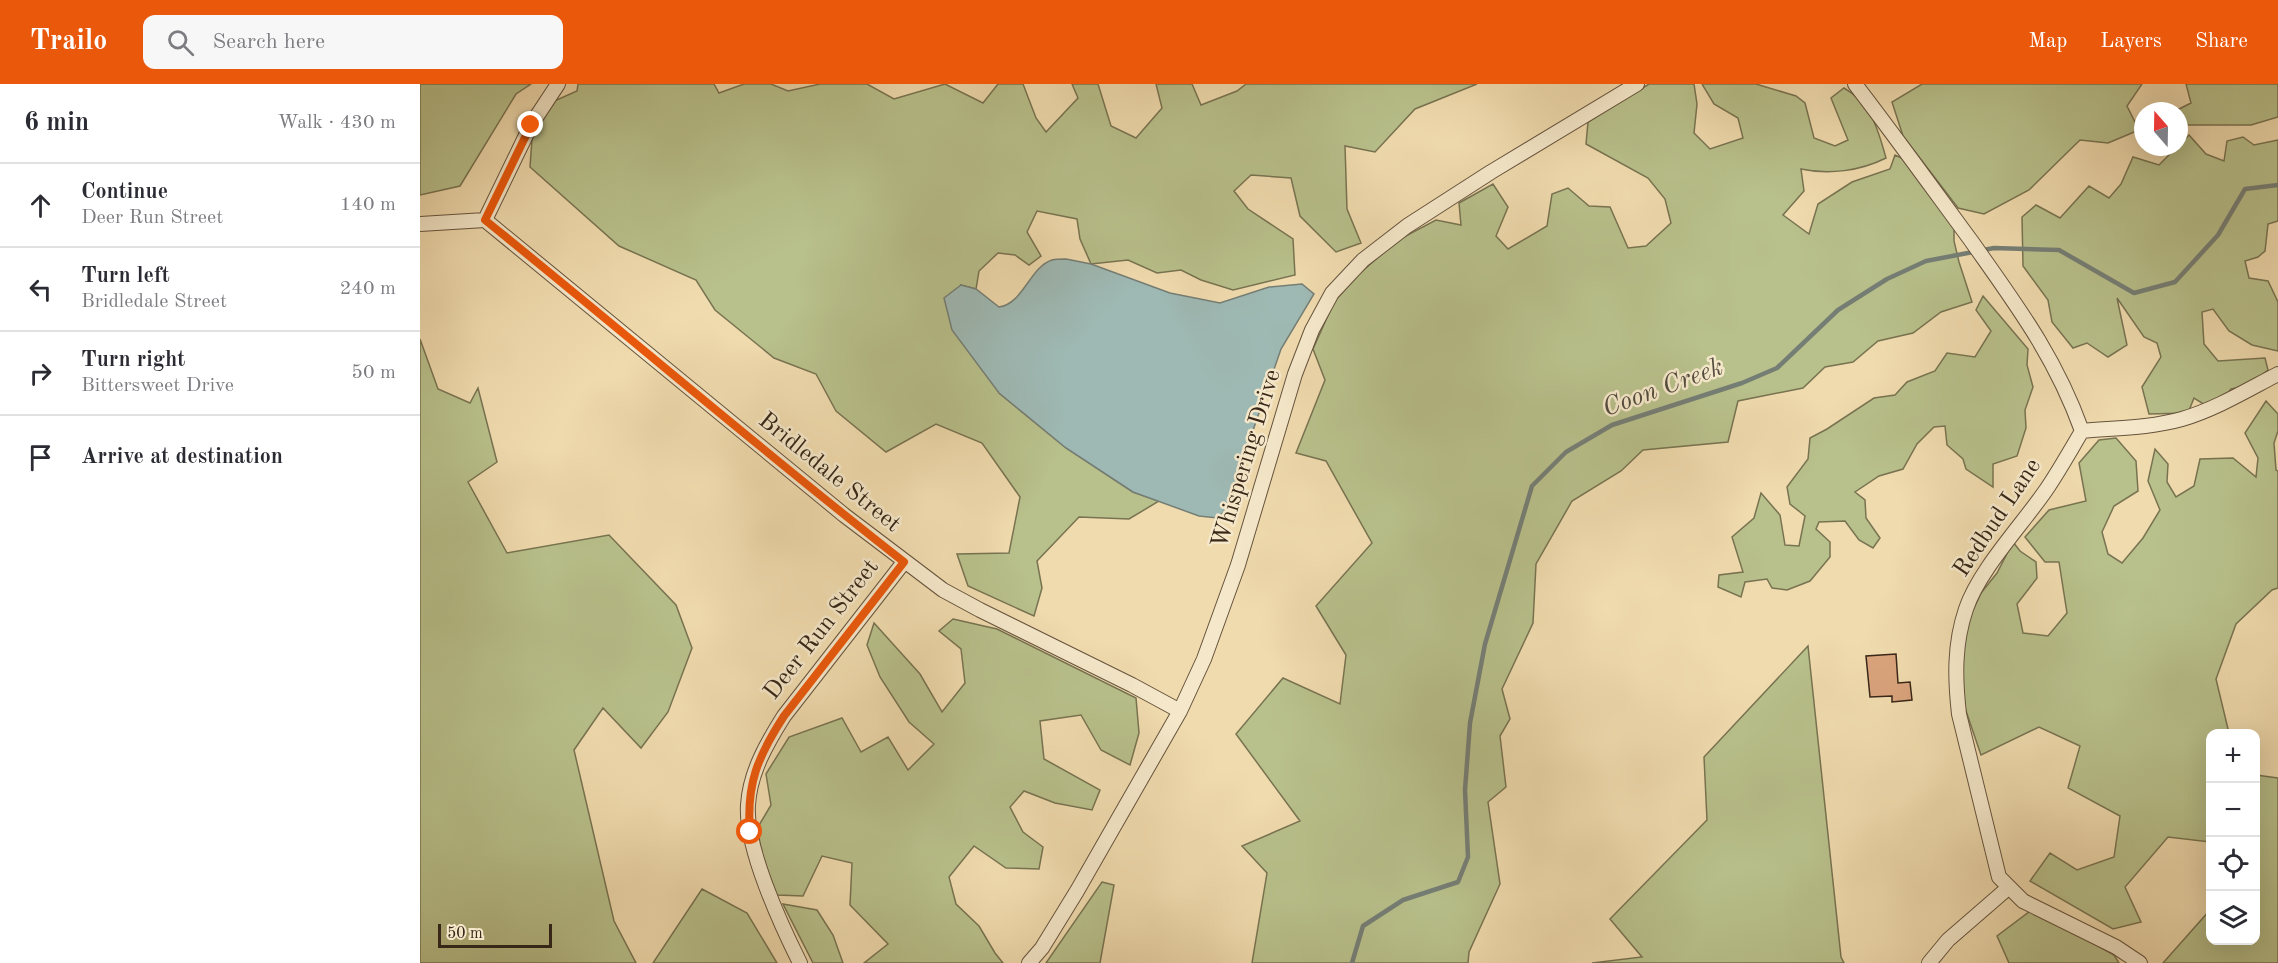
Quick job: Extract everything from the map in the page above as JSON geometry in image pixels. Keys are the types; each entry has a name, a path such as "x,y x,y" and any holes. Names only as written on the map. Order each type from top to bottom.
{"street":[{"path":"420,224 485,220 531,125 558,84"},
{"name":"Whispering Drive","path":"1029,963 1042,948 1077,891 1180,711 1204,659 1238,565 1295,374 1312,330 1332,293 1363,260 1407,226 1491,172 1637,84"},
{"path":"1855,84 1983,256 2033,329 2060,376 2082,431 2151,426 2184,419 2222,403 2278,374"},
{"name":"Bridledale Street","path":"485,220 702,400 904,562 943,590 1180,711"},
{"name":"Redbud Lane","path":"2082,431 2046,490 1976,589 1967,607 1956,657 1959,714 1999,877 2023,901 2116,947 2140,963"},
{"name":"Deer Run Street","path":"800,963 783,926 753,844 748,806 752,780 770,738 784,716 904,562"},
{"path":"1929,963 1948,940 2008,888"}],"green space":[{"path":"420,84 531,84 516,94 460,186 420,195"},
{"path":"578,84 714,84 719,93 744,84 771,84 788,91 820,84 867,84 894,99 945,84 983,103 998,84 1023,84 1036,118 1046,132 1078,98 1072,84 1098,84 1111,126 1136,138 1162,108 1156,84 1192,84 1201,105 1237,91 1246,84 1477,84 1415,109 1375,152 1345,146 1347,209 1361,243 1336,252 1300,216 1291,178 1251,175 1234,191 1248,209 1293,239 1295,275 1233,290 1201,280 1181,270 1157,273 1128,260 1091,264 1080,239 1077,219 1037,211 1027,232 1041,256 1029,265 1015,255 998,253 979,271 976,289 961,285 999,393 1066,448 1133,492 1159,501 1129,519 1079,517 1037,561 1042,588 1034,616 968,586 957,554 1009,553 1020,497 982,443 936,424 886,452 836,411 816,374 774,358 715,310 696,280 619,246 530,167 532,139 552,102 577,91"},
{"path":"1649,84 1694,84 1697,104 1694,133 1710,149 1743,138 1738,118 1714,104 1702,84 1756,84 1796,96 1805,103 1814,138 1835,146 1848,140 1831,98 1844,88 1853,94 1861,101 1872,118 1886,158 1844,171 1822,172 1801,169 1804,191 1783,215 1809,234 1818,204 1852,182 1890,169 1895,155 1906,160 1954,224 1954,241 1972,302 1941,312 1913,333 1878,341 1853,362 1825,367 1803,388 1738,401 1728,442 1643,450 1621,471 1572,501 1536,564 1533,623 1502,689 1510,719 1500,736 1506,787 1488,802 1500,884 1469,952 1468,963 1252,963 1267,873 1242,846 1300,821 1236,734 1283,678 1340,704 1346,655 1316,606 1372,543 1326,461 1296,453 1325,380 1313,349 1334,302 1359,274 1398,240 1436,220 1461,225 1459,203 1493,184 1508,207 1496,236 1508,249 1547,226 1552,194 1568,188 1589,206 1610,207 1628,248 1646,246 1671,223 1665,199 1648,178 1586,144 1588,122"},
{"path":"1922,84 2142,84 2127,106 2134,120 2134,132 2108,143 2080,140 2029,190 1984,214 1958,208 1903,136 1892,102"},
{"path":"2186,84 2278,84 2278,117 2251,125 2188,125 2188,104 2191,103"},
{"path":"2188,136 2206,154 2224,161 2227,141 2243,137 2254,145 2278,140 2278,221 2268,224 2265,251 2258,257 2245,261 2249,278 2268,281 2278,302 2278,351 2252,345 2229,331 2213,309 2202,312 2204,344 2218,361 2265,358 2268,370 2247,386 2231,389 2227,394 2205,405 2194,398 2188,413 2149,414 2142,387 2161,357 2157,343 2144,337 2117,298 2127,345 2108,357 2087,343 2073,348 2052,322 2048,300 2023,266 2022,217 2036,205 2060,218 2089,186 2109,198 2121,184 2133,157 2159,165 2168,156 2188,156"},
{"path":"1983,296 2028,349 2027,365 2033,387 2025,410 2026,428 2017,456 1993,464 1993,487 1966,469 1963,459 1947,445 1945,426 1934,427 1917,444 1903,469 1879,476 1855,492 1865,500 1866,518 1880,538 1873,548 1859,540 1845,521 1819,522 1816,529 1830,542 1830,557 1810,581 1787,590 1772,588 1767,579 1745,582 1741,597 1718,587 1719,575 1743,572 1732,537 1754,518 1761,493 1780,515 1785,545 1799,546 1805,516 1790,504 1787,487 1808,459 1810,438 1874,398 1895,395 1907,382 1935,371 1947,353 1975,357 1991,331 1976,310"},
{"path":"420,339 438,389 470,403 478,388 497,462 468,482 507,553 609,535 676,605 692,648 668,712 641,748 603,708 574,750 614,921 636,963 420,963"},
{"path":"2266,401 2278,414 2278,431 2274,443 2276,470 2278,471 2278,588 2272,590 2236,624 2216,679 2228,729 2206,729 2206,842 2168,837 2125,887 2141,922 2113,929 2030,881 2050,853 2077,870 2114,857 2120,816 2068,788 2080,746 2039,727 1981,755 1965,708 1962,669 1968,621 1981,593 1997,573 2013,542 2020,551 2036,562 2037,578 2017,604 2023,633 2048,636 2067,613 2059,562 2045,562 2025,537 2049,510 2086,501 2079,463 2099,440 2116,438 2136,461 2138,491 2114,506 2102,532 2108,554 2122,563 2143,538 2160,510 2148,481 2155,449 2168,464 2167,482 2176,497 2194,486 2200,459 2233,458 2256,477 2258,458 2245,433"},
{"path":"953,619 997,629 1136,698 1139,733 1130,765 1101,750 1081,715 1040,721 1044,759 1100,790 1092,810 1055,803 1024,791 1010,807 1023,832 1043,847 1039,869 1006,868 974,846 949,877 956,904 979,926 1003,963 864,963 888,944 850,905 852,863 822,856 803,896 777,895 761,855 758,827 771,805 766,774 789,737 842,718 861,752 888,737 908,770 934,744 909,722 880,677 867,645 874,623 920,674 942,712 965,683 961,649 939,631"},
{"path":"1808,646 1841,957 1844,963 1592,963 1642,957 1610,919 1707,820 1704,757"},
{"path":"2260,776 2278,778 2278,963 2163,963 2206,915 2206,945 2260,945"},
{"path":"1102,882 1114,885 1100,963 1046,963"},
{"path":"702,889 747,913 777,963 653,963"},
{"path":"783,904 817,910 833,935 843,963 813,963"},
{"path":"2033,909 2114,955 2119,963 2009,963 1997,936"}],"water":[{"path":"1066,259 1091,264 1170,293 1220,303 1269,287 1302,284 1314,294 1281,349 1226,509 1218,518 1199,516 1133,492 1066,448 999,393 952,330 944,298 961,285 976,289 999,307 1021,293 1044,264 1052,260"}],"building":[{"path":"1896,654 1898,683 1910,682 1912,700 1892,702 1892,696 1870,697 1866,656"}],"waterway":[{"name":"Coon Creek","path":"1352,963 1363,926 1403,900 1458,882 1468,857 1465,790 1470,723 1485,644 1532,486 1566,452 1612,425 1742,383 1777,368 1838,310 1887,279 1926,261 1994,248 2059,250 2134,293 2175,282 2218,235 2245,189 2278,185"}],"route":[{"path":"531,125 485,220 702,400 904,562 784,716 770,738 752,780 748,806 750,832"}]}
